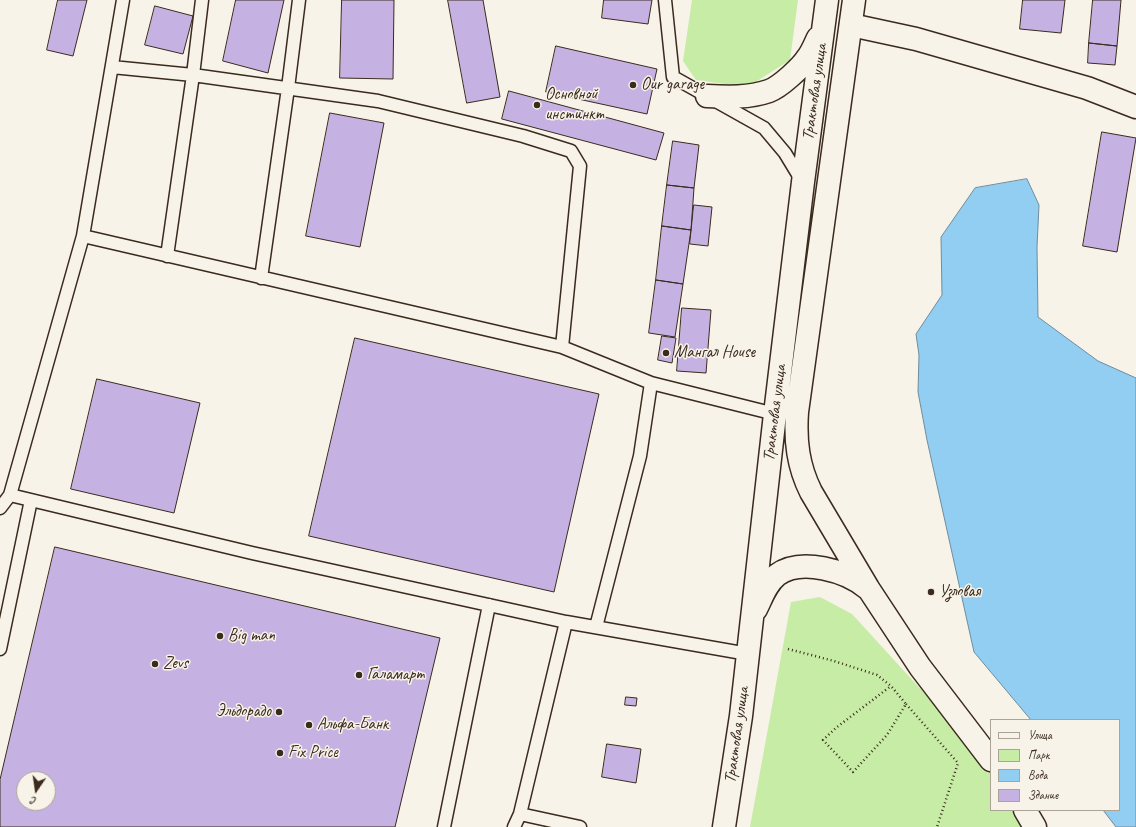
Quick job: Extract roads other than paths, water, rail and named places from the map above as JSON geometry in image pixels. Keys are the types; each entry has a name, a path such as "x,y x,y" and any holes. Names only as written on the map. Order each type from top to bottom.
{"main road":[{"name":"Трактовая улица","path":"724,827 741,716 750,623 775,414 827,0"},
{"name":"Трактовая улица","path":"854,0 797,412 797,446 800,467 817,504 868,588 920,667 990,759"},
{"path":"707,96 750,96 770,91 792,75 808,57 824,24"},
{"path":"851,25 931,43 1087,88 1136,107"},
{"path":"750,623 765,590 770,583 777,575 790,568 802,566 831,571 848,576 868,588"},
{"path":"1026,811 1035,827"}],"lane":[{"path":"0,508 10,495 83,236 123,0"},
{"path":"167,256 193,75 202,0"},
{"path":"261,278 299,0"},
{"path":"665,0 673,77 764,128 785,153 803,182"},
{"path":"112,67 193,75 378,101 523,136 571,151 580,166 562,347"},
{"path":"83,236 562,347 651,383 775,414"},
{"path":"596,627 640,456 651,383"},
{"path":"10,495 252,553 566,622 748,654"},
{"path":"0,649 31,500"},
{"path":"444,827 489,605"},
{"path":"514,827 520,814 566,622"},
{"path":"520,814 580,827"}],"water":[{"path":"1027,179 1039,205 1037,247 1038,317 1098,361 1136,378 1136,827 1116,827 1104,811 1120,811 1120,719 1030,719 974,652 927,440 918,392 919,355 916,334 942,295 941,237 975,188"}],"place":[{"name":"Our garage","path":"633,85"},
{"name":"Основной инстинкт","path":"537,105"},
{"name":"Мангал House","path":"666,353"},
{"name":"Узловая","path":"931,592"},
{"name":"Big man","path":"220,636"},
{"name":"Zevs","path":"155,664"},
{"name":"Галамарт","path":"359,675"},
{"name":"Эльдорадо","path":"279,712"},
{"name":"Альфа-Банк","path":"309,725"},
{"name":"Fix Price","path":"280,753"}]}
